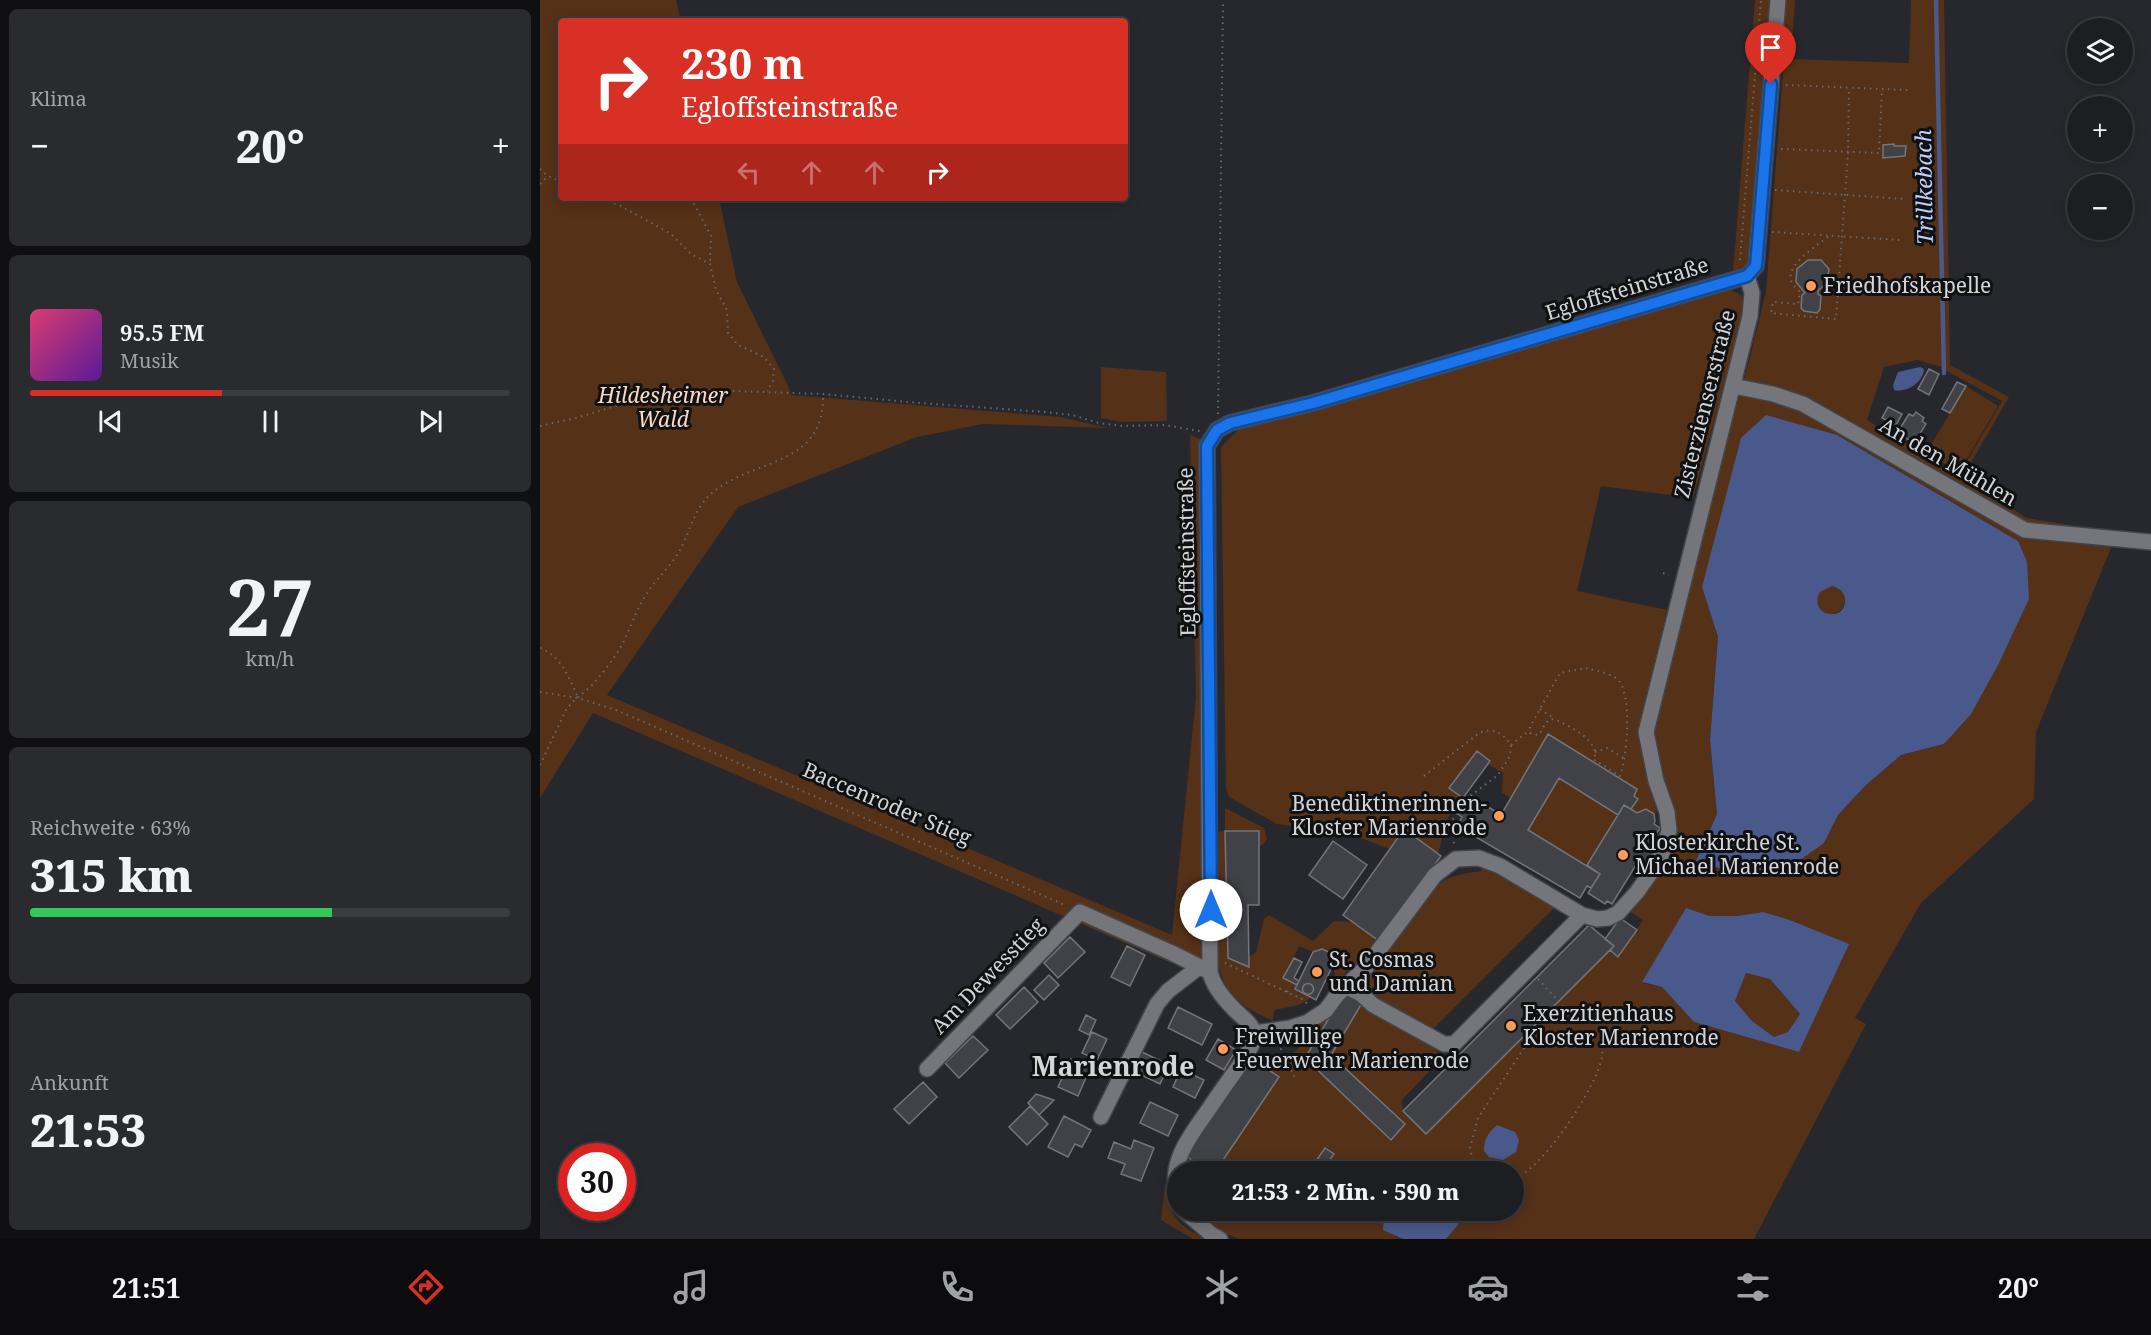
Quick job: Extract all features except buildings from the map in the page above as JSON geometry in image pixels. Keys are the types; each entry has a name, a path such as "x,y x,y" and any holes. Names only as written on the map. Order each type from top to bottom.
{"street":[{"path":"1747,276 1756,266 1760,231 1778,0"},
{"name":"Egloffsteinstraße","path":"1254,1032 1212,980 1207,966 1207,446 1217,430 1230,423 1313,403 1747,276"},
{"name":"Zisterzienserstraße","path":"1582,915 1598,919 1608,918 1618,913 1657,864 1665,847 1669,830 1667,812 1656,781 1646,732 1750,316 1752,293 1747,276"},
{"name":"An den Mühlen","path":"1733,386 1773,394 1803,404 2025,530 2151,542"},
{"path":"1177,1161 1185,1143 1244,1059 1252,1045 1254,1032 1290,1028 1308,1022 1326,1010 1347,987 1367,966 1435,875 1456,859 1479,858 1500,866 1582,915 1454,1044 1444,1044 1373,1005 1361,994 1347,987"},
{"path":"1080,912 1207,966"},
{"name":"Am Dewesstieg","path":"927,1069 1080,912"},
{"path":"1101,1117 1157,1004 1168,991 1207,966"},
{"path":"1196,1221 1220,1239"}],"path":[{"path":"540,426 576,418 672,389 823,394 1045,411 1122,426 1164,425 1205,432 1217,430 1223,0"},
{"path":"1747,276 1740,265 1761,0"},
{"path":"1771,84 1909,90"},
{"path":"1828,237 1797,262 1792,272 1791,280 1800,292 1798,304 1773,302 1771,313 1836,319 1848,153 1849,88"},
{"path":"1766,149 1879,153 1882,90"},
{"path":"540,169 558,181"},
{"path":"540,184 548,176"},
{"path":"1763,189 1904,199"},
{"path":"605,201 671,234 690,254 710,264"},
{"path":"693,201 711,236 710,264 716,290 727,310 728,333 738,345 764,357 774,369 773,381 767,391"},
{"path":"1760,231 1901,240"},
{"path":"540,765 570,704 602,675 618,651 646,595 669,567 680,549 694,516 711,493 738,476 771,465 800,448 820,425 824,410 823,394"},
{"path":"540,648 546,650 566,670 578,698"},
{"path":"1511,745 1530,730 1540,708 1560,673 1586,668 1604,673 1617,679 1623,686 1628,723 1625,759 1620,776 1593,759 1596,754 1589,739 1540,708"},
{"name":"Baccenroder Stieg","path":"540,692 578,698 616,710 1080,912"},
{"path":"1530,730 1530,733 1535,735 1540,734 1546,722 1555,719"},
{"path":"1424,776 1479,733 1487,730 1495,730 1511,745 1510,756 1498,775 1465,800 1452,821 1456,859"},
{"path":"1595,752 1607,748 1625,759"},
{"path":"1207,966 1287,992 1304,1000 1310,1007 1308,1022"},
{"path":"1524,1173 1549,1149 1585,1100 1602,1057 1600,1022 1592,1008 1563,1007 1528,969"},
{"path":"1287,992 1289,986"},
{"path":"1473,1161 1470,1148 1478,1118 1530,1039 1563,1007"},
{"path":"1272,1030 1296,1080"}],"green space":[{"name":"Hildesheimer Wald","path":"540,0 676,0 680,18 558,18 558,201 720,201 737,282 791,395 1060,417 1108,428 983,424 917,437 738,507 607,695 1172,935 1196,697 1190,435 1202,440 1206,949 1200,957 1181,967 593,713 540,798"},
{"path":"1755,0 1771,0 1751,257 1746,267 1733,272"},
{"path":"1784,0 1795,0 1791,59 1909,63 1911,0 1944,0 1950,365 2009,397 1962,478 2027,518 2117,533 2036,732 2034,799 1921,903 1855,1018 1866,1024 1754,1239 1446,1239 1458,1225 1459,1221 1524,1221 1524,1161 1222,1161 1279,1077 1267,1069 1297,1050 1334,1009 1306,1058 1390,1140 1405,1123 1331,1055 1362,1003 1430,1043 1442,1058 1402,1100 1403,1111 1426,1134 1610,950 1619,957 1643,920 1627,910 1670,850 1654,733 1699,541 1766,292 1784,59 1780,49","holes":["1917,360 1945,368 2002,401 1959,475 1867,420 1884,367","1837,435 2018,541 1945,744 1901,755 1865,786 1838,815 1824,843 1696,861 1717,814 1710,740 1718,637 1702,587","1686,908 1710,916 1737,916 1763,912 1790,920 1848,944 1799,1052 1694,1022 1662,987 1643,983"]},
{"path":"1731,290 1741,295 1745,307 1693,498 1601,486 1577,591 1667,610 1637,732 1649,780 1654,790 1652,796 1657,812 1654,814 1645,809 1637,813 1631,809 1638,799 1634,796 1637,789 1549,734 1511,798 1502,793 1503,773 1488,764 1490,761 1476,752 1449,788 1461,797 1447,819 1438,854 1404,829 1390,849 1347,833 1277,824 1229,797 1226,789 1221,447 1238,430"},
{"path":"1101,367 1166,372 1167,421 1122,422 1101,418"},
{"path":"1966,386 1998,406 1959,472 1926,453"},
{"path":"1831,586 1841,590 1845,600 1841,610 1831,614 1821,610 1817,600 1821,590"},
{"path":"1559,778 1618,815 1587,865 1528,830"},
{"path":"1225,808 1264,828 1267,839 1260,846 1225,832 1228,958 1249,967 1249,957 1256,952 1264,919 1269,915 1313,941 1334,921 1354,922 1379,941 1360,965 1348,969 1326,1002 1324,1001 1335,976 1331,954 1322,949 1313,952 1299,946 1284,978 1297,985 1295,989 1312,997 1299,1005 1274,1010 1273,1021 1245,1006 1226,986 1218,965 1217,832 1225,831"},
{"path":"1484,863 1556,906 1430,1032 1372,999 1368,989 1368,975 1415,910 1436,887 1454,876 1481,871"},
{"path":"1746,973 1770,979 1800,1014 1788,1032 1774,1037 1752,1021 1735,1001"},
{"path":"1165,1183 1167,1221 1179,1221 1205,1239 1193,1239 1161,1220"},
{"path":"1208,1221 1386,1221 1396,1237 1403,1239 1238,1239"}],"water":[{"path":"1920,367 1924,369 1917,383 1904,390 1894,390 1893,385 1898,372"},
{"path":"1766,415 1837,435 2018,541 2027,562 2029,599 1998,665 1971,714 1944,744 1901,755 1865,786 1838,815 1824,843 1786,870 1749,877 1696,861 1717,814 1710,740 1718,637 1702,587 1741,438","holes":["1832,586 1844,594 1844,607 1840,612 1828,614 1819,607 1817,600 1820,592"]},
{"path":"1686,908 1710,916 1737,916 1763,912 1790,920 1849,944 1799,1052 1694,1022 1662,987 1642,982","holes":["1746,973 1770,979 1800,1014 1788,1032 1774,1037 1752,1021 1735,1001"]},
{"path":"1497,1125 1515,1132 1519,1140 1516,1152 1503,1160 1489,1157 1484,1151 1487,1136"},
{"path":"1384,1221 1459,1221 1458,1225 1446,1239 1403,1239 1383,1230"}],"waterway":[{"name":"Trillkebach","path":"1936,0 1944,373"}],"place":[{"name":"Friedhofskapelle","path":"1811,286"},
{"name":"Benediktinerinnen- Kloster Marienrode","path":"1499,816"},
{"name":"Klosterkirche St. Michael Marienrode","path":"1623,855"},
{"name":"St. Cosmas und Damian","path":"1317,972"},
{"name":"Exerzitienhaus Kloster Marienrode","path":"1511,1026"},
{"name":"Freiwillige Feuerwehr Marienrode","path":"1223,1049"}],"district":[{"name":"Marienrode","path":"1113,1067"}],"route":[{"path":"1211,910 1207,446 1217,430 1230,423 1313,403 1747,276 1756,266 1771,84"}]}
